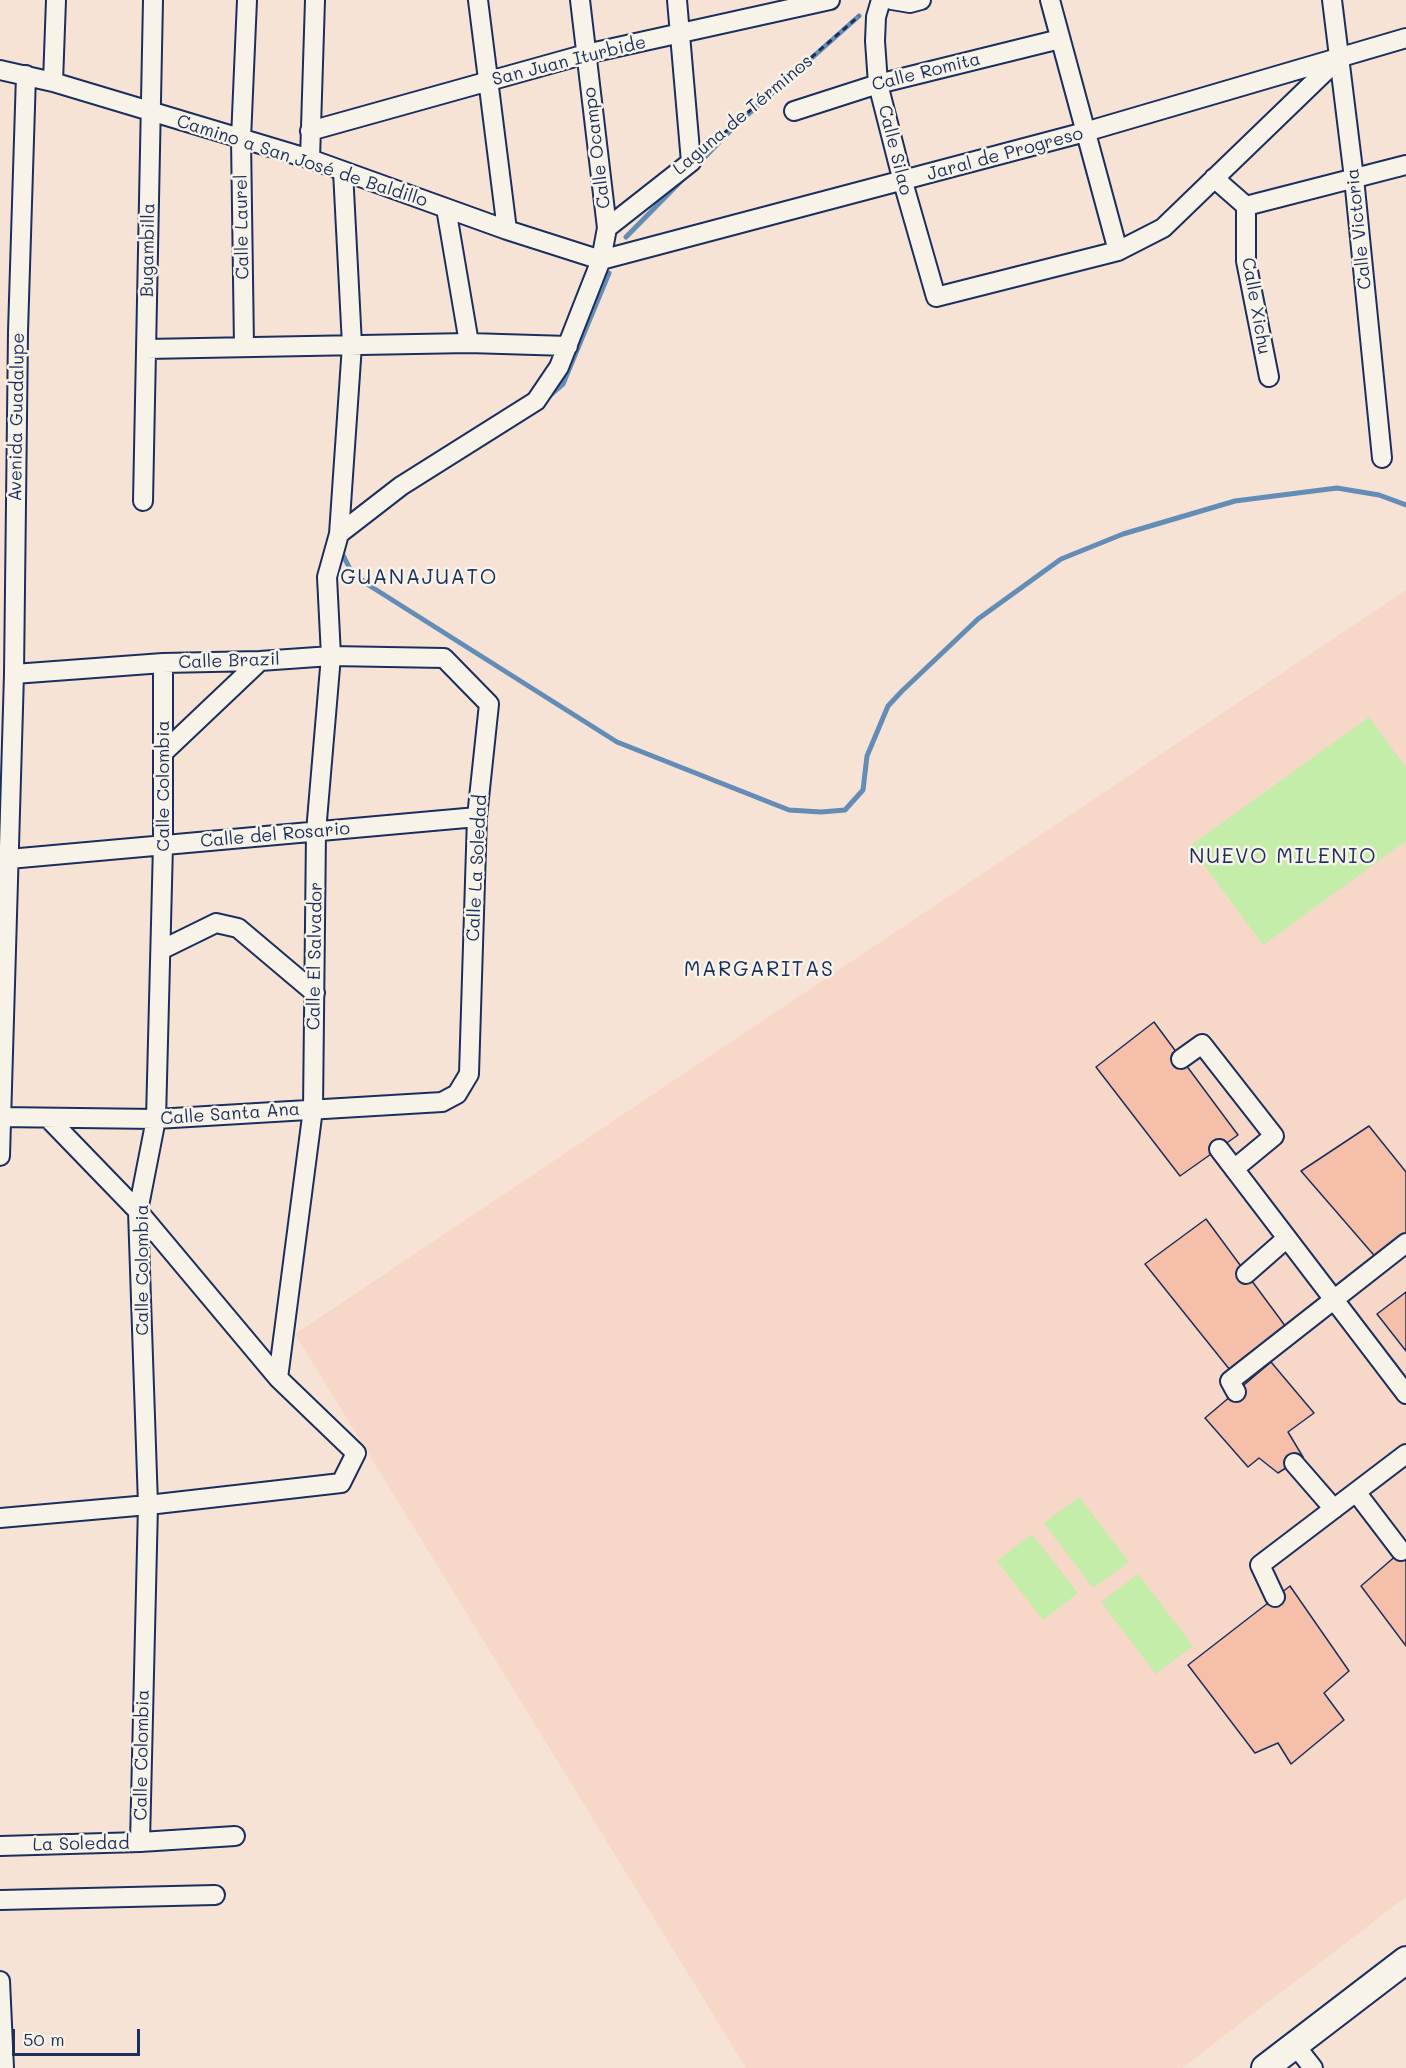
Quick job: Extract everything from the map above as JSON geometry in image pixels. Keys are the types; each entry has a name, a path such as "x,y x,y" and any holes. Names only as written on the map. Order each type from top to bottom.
{"street":[{"path":"53,82 56,0"},
{"name":"Bugambilla","path":"143,501 153,0"},
{"name":"Calle Laurel","path":"244,346 241,139 248,0"},
{"path":"310,159 315,0"},
{"path":"478,0 507,230"},
{"name":"Calle Ocampo","path":"339,534 401,486 536,401 559,367 601,260 607,228 580,0"},
{"path":"677,0 691,162"},
{"name":"San Juan Iturbide","path":"310,131 586,54 681,34 780,5 830,0"},
{"name":"Calle Silao","path":"881,0 876,17 875,41 878,84 936,297 1118,251"},
{"path":"892,0 910,3 921,0"},
{"path":"1050,0 1118,251 1163,228 1339,58"},
{"name":"Calle Victoria","path":"1332,0 1354,178 1382,458"},
{"name":"Jaral de Progreso","path":"601,260 903,182 1085,132 1406,38"},
{"name":"Calle Romita","path":"794,111 878,84 1060,39"},
{"name":"Camino a San José de Baldillo","path":"0,70 53,82 310,159 507,230 601,260"},
{"name":"Avenida Guadalupe","path":"0,1156 4,858 14,674 9,331 26,75"},
{"name":"Laguna de Términos","path":"607,228 691,162"},
{"path":"1214,178 1246,206 1406,165"},
{"name":"Calle El Salvador","path":"278,1378 313,1109 316,832 331,656 327,577 339,534 352,345 343,171"},
{"name":"Calle Xichu","path":"1246,206 1246,261 1269,377"},
{"path":"446,208 469,343"},
{"path":"146,349 469,343 568,346"},
{"name":"Calle Brazil","path":"14,674 163,663 260,661 331,656 444,658"},
{"name":"Calle La Soledad","path":"444,658 489,704 477,818 468,1074 457,1094"},
{"path":"163,753 260,661"},
{"name":"Calle Colombia","path":"140,1842 148,1505 138,1211 156,1119 163,845 163,663"},
{"name":"Calle del Rosario","path":"4,858 477,818"},
{"path":"161,950 216,923 238,928 315,993"},
{"path":"1181,1059 1202,1044 1274,1136 1234,1169"},
{"name":"Calle Santa Ana","path":"1,1117 156,1119 442,1102 457,1094"},
{"path":"0,1518 148,1505 341,1483 356,1454 278,1378 138,1211 48,1118"},
{"path":"1219,1149 1406,1394"},
{"path":"1246,1274 1287,1238"},
{"path":"1236,1392 1230,1381 1406,1243"},
{"path":"1275,1597 1260,1565 1406,1454"},
{"path":"1294,1463 1334,1509"},
{"path":"1356,1492 1401,1551"},
{"name":"La Soledad","path":"0,1846 140,1842 235,1836"},
{"path":"0,1900 215,1894"},
{"path":"1265,2068 1406,1960"},
{"path":"0,1981 4,2068"},
{"path":"1295,2045 1313,2068"}],"path":[{"name":"Laguna de Términos","path":"691,162 860,15"}],"shaded area":[{"path":"1406,590 1406,1897 1182,2068 746,2068 295,1334"}],"green space":[{"path":"1369,717 1406,768 1406,841 1263,945 1190,846"},
{"path":"1079,1497 1129,1562 1093,1588 1044,1523"},
{"path":"1032,1534 1078,1593 1043,1620 997,1561"},
{"path":"1138,1574 1193,1646 1156,1674 1101,1602"}],"building":[{"path":"1154,1022 1238,1135 1180,1176 1096,1067"},
{"path":"1369,1126 1406,1172 1406,1238 1379,1261 1301,1171"},
{"path":"1206,1219 1286,1327 1230,1370 1145,1264"},
{"path":"1406,1292 1406,1351 1377,1314"},
{"path":"1271,1362 1314,1413 1288,1432 1303,1457 1278,1473 1259,1458 1248,1467 1205,1418"},
{"path":"1406,1547 1406,1646 1361,1586"},
{"path":"1290,1586 1349,1671 1324,1693 1344,1720 1291,1764 1278,1743 1255,1753 1188,1665"}],"waterway":[{"path":"697,165 735,126 859,16"},
{"path":"626,237 686,176"},
{"path":"548,397 563,384 609,273"},
{"path":"341,551 351,571 367,584 617,742 789,810 821,812 845,810 863,790 867,756 888,706 902,691 978,619 1061,559 1123,534 1235,501 1337,488 1379,495 1406,505"}],"district":[{"name":"GUANAJUATO","path":"419,578"},
{"name":"NUEVO MILENIO","path":"1283,857"},
{"name":"MARGARITAS","path":"759,970"}]}
